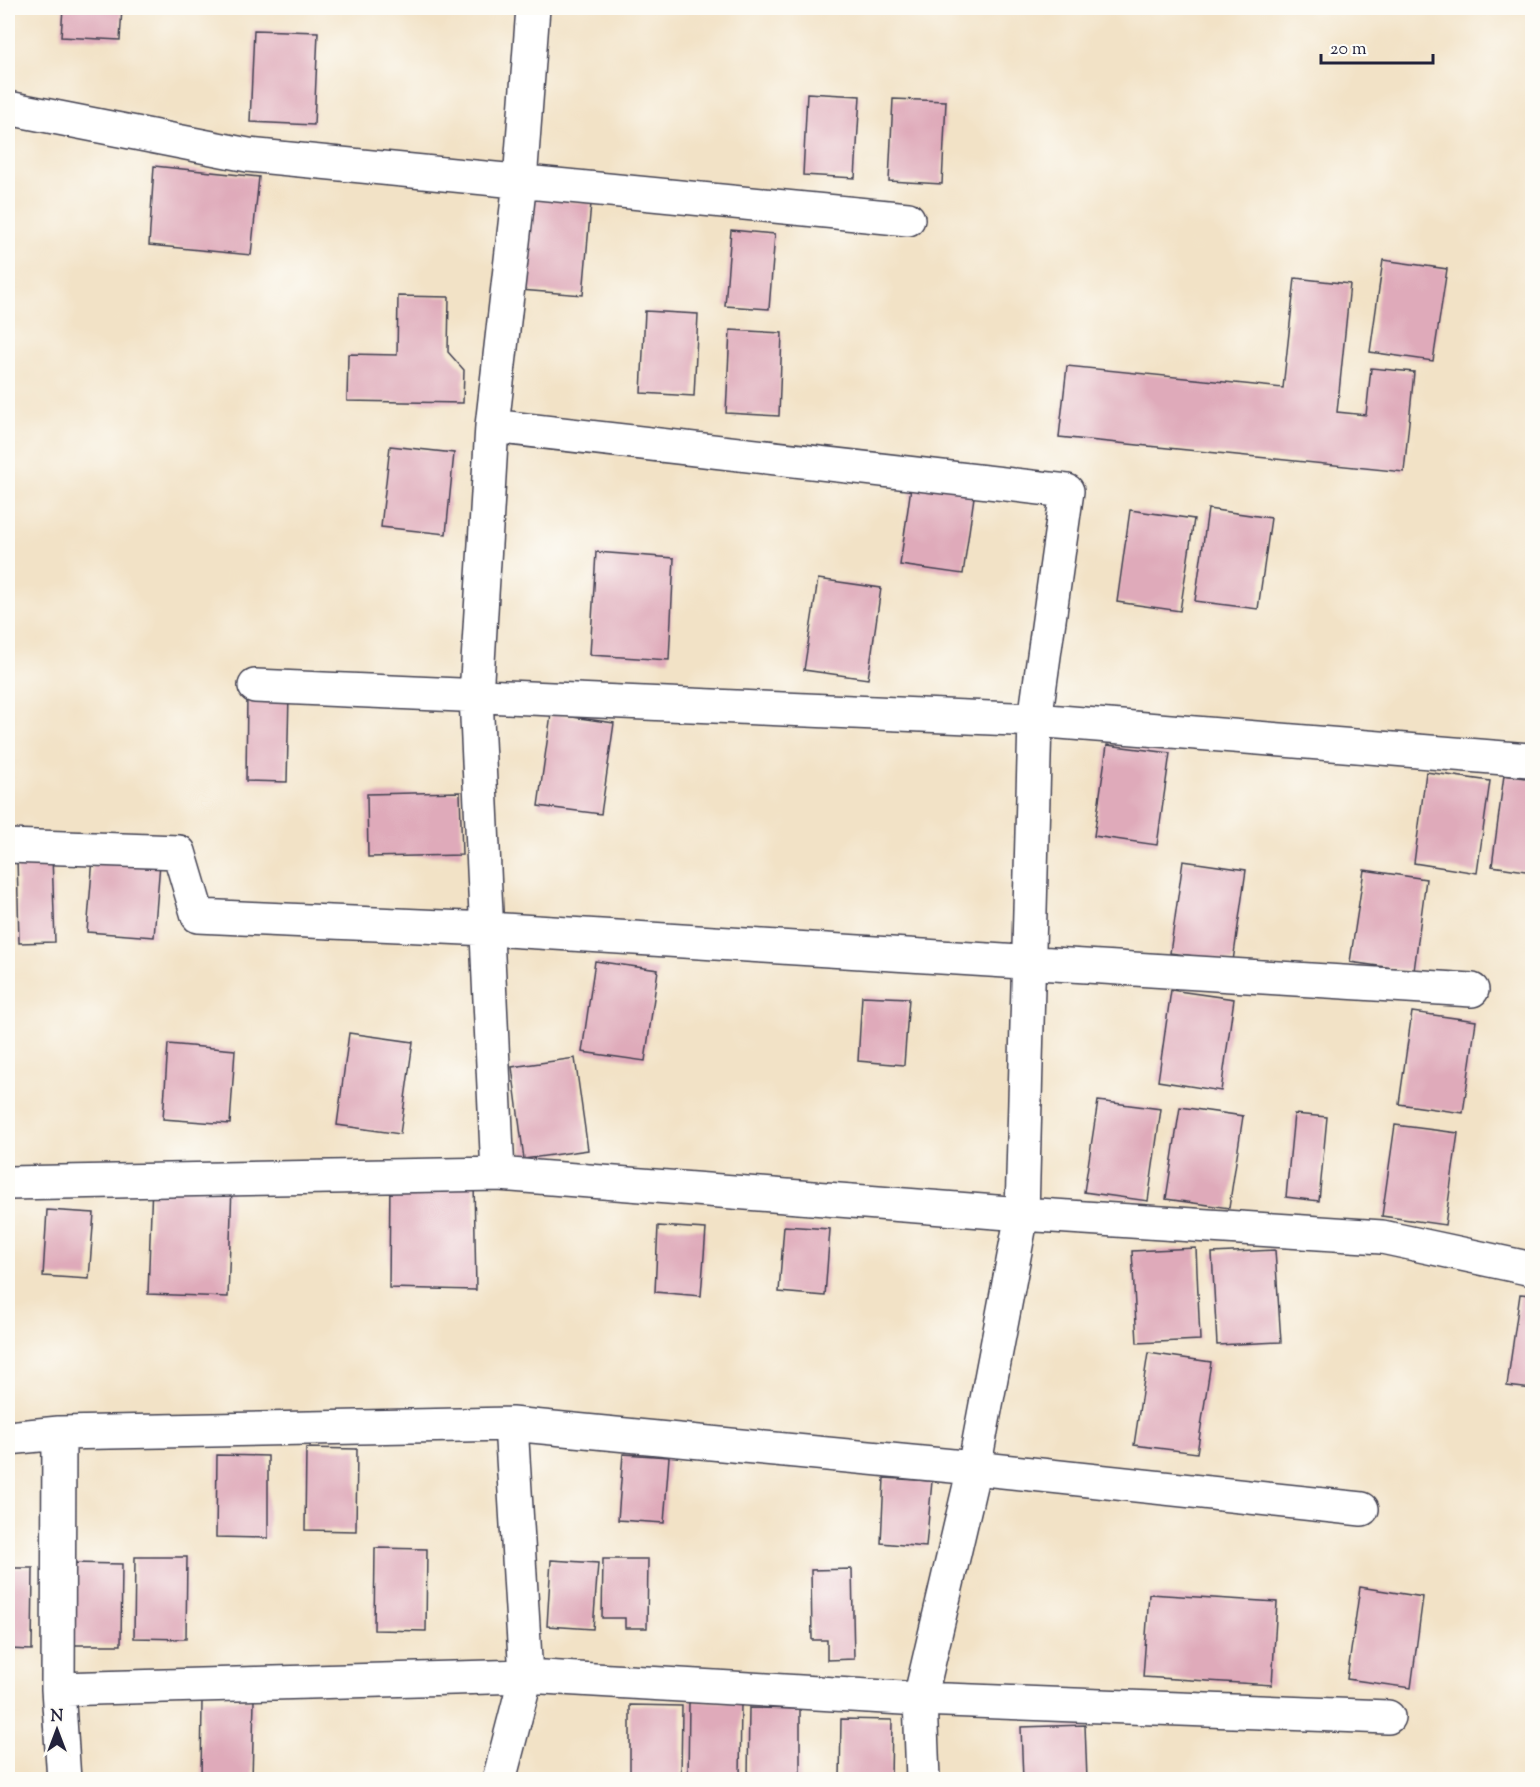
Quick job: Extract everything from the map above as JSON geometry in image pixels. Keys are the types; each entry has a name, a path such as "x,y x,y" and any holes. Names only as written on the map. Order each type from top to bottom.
{"street":[{"path":"498,1174 476,696 492,426 520,181 533,8"},
{"path":"8,108 248,155 908,219"},
{"path":"492,426 1067,491 1035,720 1022,1214 974,1468 921,1699 923,1779"},
{"path":"255,686 1035,720 1529,760"},
{"path":"8,846 179,852 198,916 488,929 1472,990"},
{"path":"8,1183 498,1174 1022,1214 1382,1237 1533,1269"},
{"path":"499,1779 526,1676 511,1424"},
{"path":"8,1438 59,1433 511,1424 974,1468 1362,1509"},
{"path":"59,1433 58,1689 64,1779"},
{"path":"58,1689 526,1676 921,1699 1388,1717"}],"building":[{"path":"63,8 122,8 120,40 61,37"},
{"path":"254,30 318,32 314,125 250,122"},
{"path":"807,93 860,96 855,178 803,175"},
{"path":"893,99 946,101 942,184 889,181"},
{"path":"154,166 259,177 251,255 149,245"},
{"path":"528,198 591,203 583,295 520,290"},
{"path":"731,230 775,234 769,309 725,306"},
{"path":"1383,260 1447,269 1433,361 1370,352"},
{"path":"1295,278 1350,284 1337,412 1366,415 1371,368 1414,372 1404,472 1059,437 1067,366 1283,388"},
{"path":"398,296 449,297 448,352 464,370 463,403 347,401 348,354 397,355"},
{"path":"645,311 698,314 694,396 641,393"},
{"path":"730,330 782,333 779,416 726,413"},
{"path":"390,446 454,453 446,534 381,527"},
{"path":"913,473 976,483 963,574 900,565"},
{"path":"1208,509 1271,518 1258,609 1195,601"},
{"path":"1130,510 1194,519 1180,611 1117,602"},
{"path":"596,552 674,558 669,660 590,655"},
{"path":"818,579 881,588 868,679 804,670"},
{"path":"247,694 289,694 287,782 246,781"},
{"path":"551,714 614,723 601,814 538,806"},
{"path":"1107,745 1170,753 1157,845 1094,836"},
{"path":"1426,772 1490,781 1477,873 1414,863"},
{"path":"1504,775 1532,779 1532,872 1492,866"},
{"path":"460,792 462,855 368,857 367,794"},
{"path":"17,856 52,856 55,942 19,943"},
{"path":"93,858 160,863 154,937 87,932"},
{"path":"1183,861 1246,870 1233,961 1170,953"},
{"path":"1364,870 1426,879 1414,971 1350,962"},
{"path":"595,961 658,970 645,1061 582,1052"},
{"path":"1171,990 1234,999 1221,1091 1158,1081"},
{"path":"862,996 909,998 904,1065 858,1061"},
{"path":"1412,1012 1476,1021 1463,1113 1399,1104"},
{"path":"349,1033 413,1042 400,1134 337,1125"},
{"path":"168,1044 235,1050 230,1124 163,1119"},
{"path":"575,1058 588,1150 524,1159 512,1067"},
{"path":"1098,1101 1161,1109 1148,1201 1084,1192"},
{"path":"1180,1107 1243,1116 1229,1208 1166,1199"},
{"path":"1294,1114 1327,1117 1319,1201 1286,1197"},
{"path":"1395,1125 1458,1133 1445,1225 1382,1216"},
{"path":"390,1176 474,1182 476,1290 389,1288"},
{"path":"152,1183 232,1186 228,1297 148,1294"},
{"path":"47,1210 94,1213 89,1279 43,1276"},
{"path":"658,1226 706,1229 701,1296 655,1292"},
{"path":"784,1226 830,1229 825,1296 779,1292"},
{"path":"1196,1248 1200,1340 1137,1343 1132,1251"},
{"path":"1275,1250 1281,1342 1217,1345 1212,1253"},
{"path":"1520,1294 1532,1295 1532,1389 1507,1386"},
{"path":"1148,1353 1211,1362 1197,1453 1134,1445"},
{"path":"306,1448 357,1449 356,1531 305,1530"},
{"path":"623,1454 669,1457 664,1523 618,1520"},
{"path":"217,1455 268,1456 268,1538 216,1537"},
{"path":"884,1478 932,1481 926,1547 881,1543"},
{"path":"375,1548 427,1549 426,1631 374,1630"},
{"path":"135,1557 187,1557 186,1639 134,1638"},
{"path":"603,1559 648,1559 647,1628 625,1628 625,1618 602,1618"},
{"path":"551,1560 598,1563 593,1629 547,1626"},
{"path":"70,1563 122,1564 121,1645 69,1645"},
{"path":"8,1568 33,1568 32,1650 8,1649"},
{"path":"852,1569 854,1659 827,1660 827,1640 812,1640 811,1570"},
{"path":"1360,1587 1423,1597 1411,1688 1347,1679"},
{"path":"1149,1594 1277,1602 1272,1685 1143,1677"},
{"path":"202,1699 254,1700 252,1780 201,1780"},
{"path":"689,1701 741,1702 740,1780 688,1780"},
{"path":"630,1705 682,1706 681,1780 630,1780"},
{"path":"749,1708 800,1709 800,1780 748,1780"},
{"path":"841,1719 892,1720 891,1780 840,1780"},
{"path":"1085,1725 1087,1780 1023,1780 1021,1727"}]}
